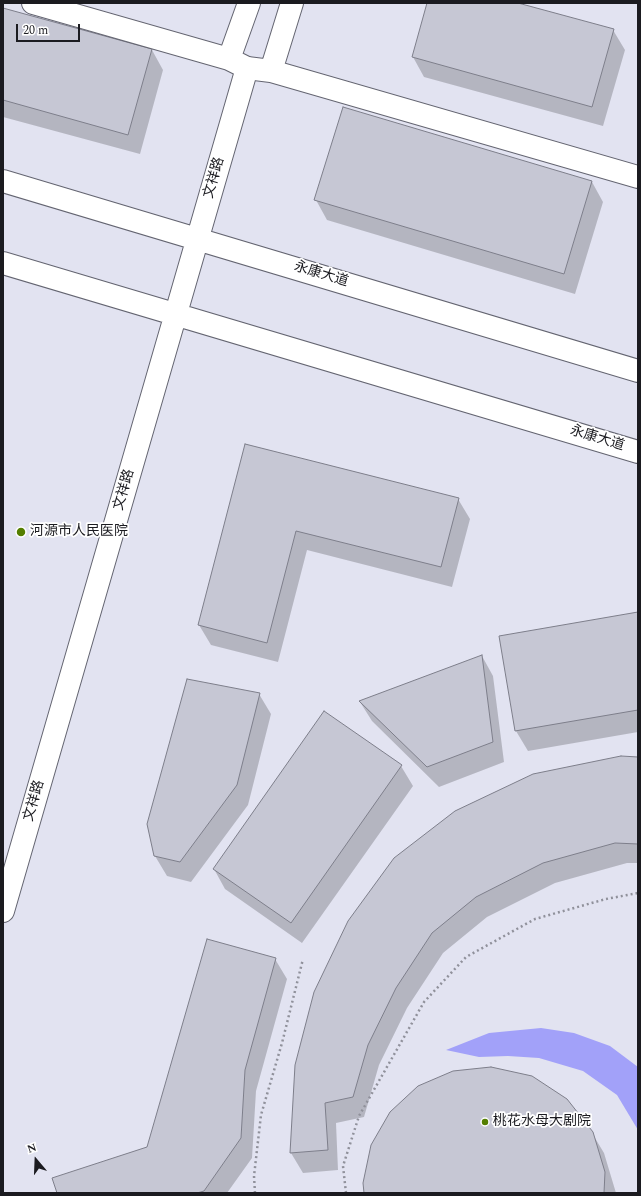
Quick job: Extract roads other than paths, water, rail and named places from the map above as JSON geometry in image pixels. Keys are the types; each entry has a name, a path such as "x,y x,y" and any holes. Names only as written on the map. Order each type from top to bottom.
{"street":[{"path":"33,3 238,64 271,71 638,177"},
{"name":"文祥路","path":"3,911 198,238 238,64 249,3"},
{"path":"271,71 292,3"},
{"name":"永康大道","path":"3,180 638,371"},
{"name":"永康大道","path":"3,263 176,313 638,452"}],"place":[{"name":"河源市人民医院","path":"21,532"},
{"name":"桃花水母大剧院","path":"485,1122"}]}
